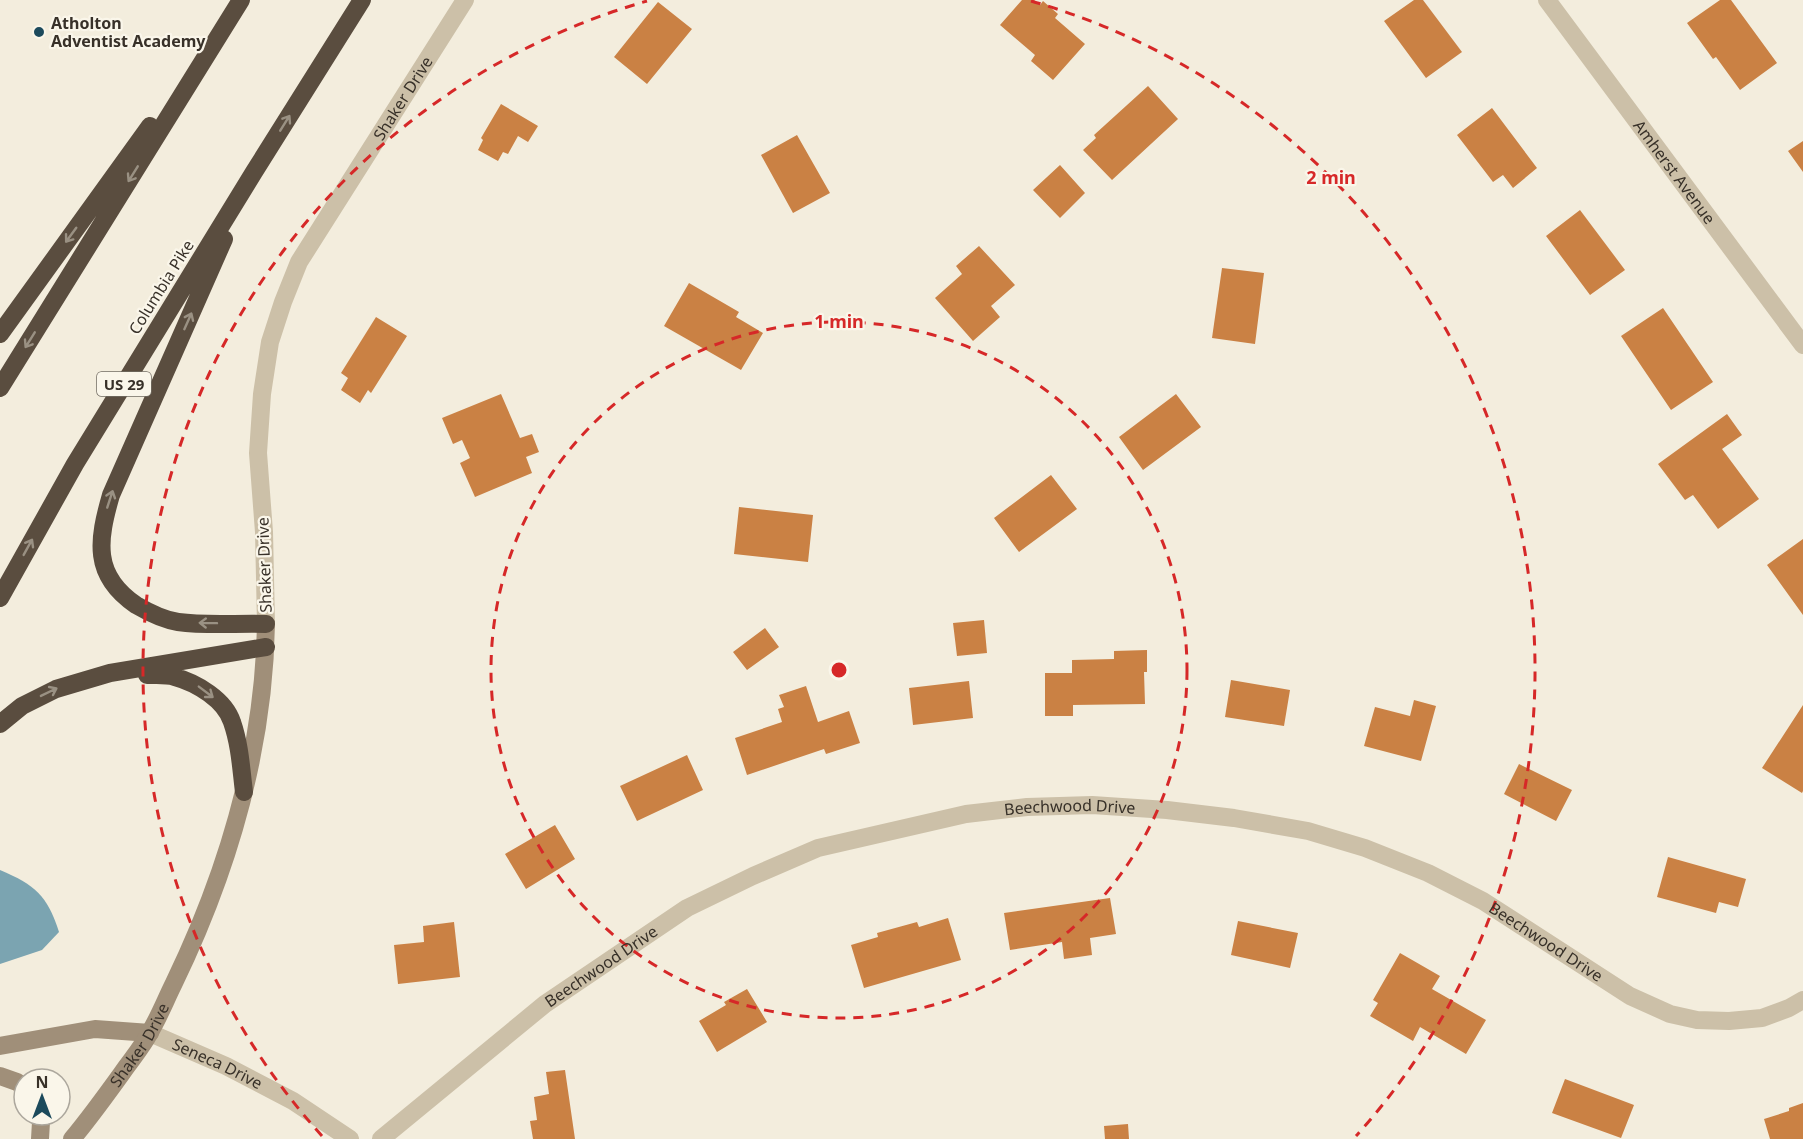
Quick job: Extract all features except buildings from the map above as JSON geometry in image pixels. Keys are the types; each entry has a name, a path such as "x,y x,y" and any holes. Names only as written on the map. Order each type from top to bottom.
{"highway":[{"path":"0,334 241,0"},
{"path":"0,388 241,0"},
{"name":"Columbia Pike","path":"0,598 75,464 362,0"},
{"path":"254,172 111,495 102,526 101,552 108,577 123,596 144,610 177,622 266,624"},
{"path":"0,723 22,706 56,689 110,673 266,647"},
{"path":"110,673 174,676 197,685 216,700 232,719 238,743 244,792"}],"street":[{"name":"Shaker Drive","path":"72,1139 95,1111 150,1033 185,961 214,893 244,792 262,699 266,647 264,532 258,453 262,394 270,342 283,302 299,262 465,0"},
{"name":"Amherst Avenue","path":"1547,0 1803,345"},
{"name":"Beechwood Drive","path":"381,1139 545,1004 687,908 753,876 819,848 966,814 1027,807 1092,805 1167,810 1234,818 1308,831 1365,848 1428,873 1483,901 1630,996 1670,1014 1697,1020 1718,1021 1762,1018 1803,1000"},
{"name":"Seneca Drive","path":"0,1046 95,1029 150,1033 226,1066 293,1101 351,1139"}],"water":[{"path":"0,870 31,886 38,893 50,909 59,932 42,950 0,964"}],"place":[{"name":"Atholton Adventist Academy","path":"39,32"}]}
